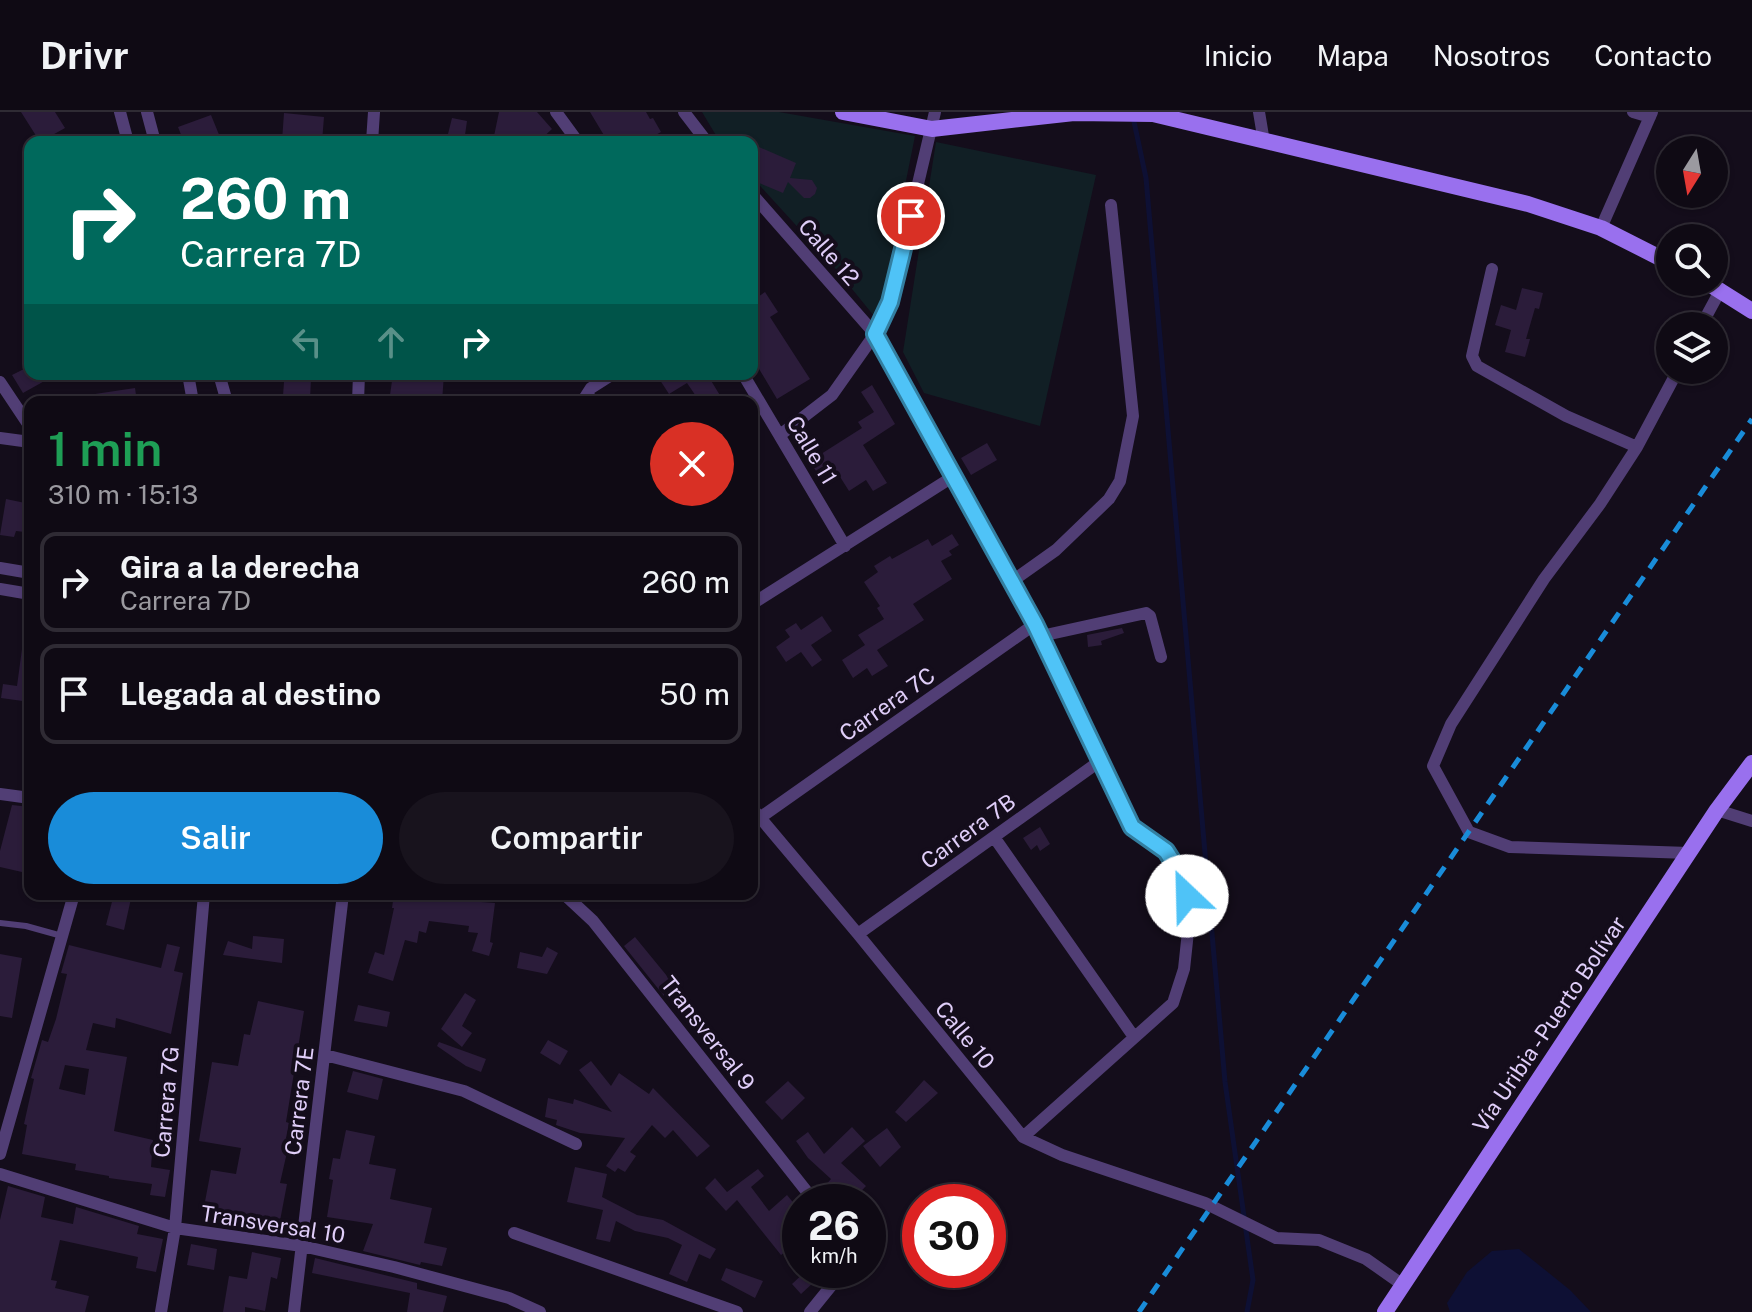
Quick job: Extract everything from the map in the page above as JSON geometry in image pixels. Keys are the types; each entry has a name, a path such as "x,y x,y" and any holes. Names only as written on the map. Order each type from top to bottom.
{"street":[{"path":"120,112 126,136"},
{"path":"147,112 153,136"},
{"path":"372,136 374,112"},
{"path":"556,112 574,136"},
{"path":"684,112 702,136"},
{"path":"843,112 934,120 1074,112 1153,114 1528,204 1601,228 1656,256"},
{"path":"1259,112 1264,142"},
{"path":"1601,228 1651,114 1633,112"},
{"path":"780,435 832,395 875,334 890,302 934,120"},
{"name":"Calle 12","path":"758,201 875,334 1038,630 1132,827 1166,851 1184,879 1190,913 1184,969 1173,1003 1023,1137"},
{"path":"1011,582 1056,550 1109,499 1120,481 1133,416 1111,205"},
{"path":"1492,269 1472,356 1477,366 1566,416 1637,447"},
{"path":"1728,295 1752,311"},
{"path":"586,396 591,388 604,380"},
{"path":"0,382 24,418"},
{"path":"1671,384 1637,447 1600,504 1544,579 1451,724 1433,766 1469,832 1510,847 1689,853"},
{"name":"Calle 11","path":"758,399 845,546"},
{"path":"0,438 24,441"},
{"path":"758,600 954,476"},
{"path":"0,568 24,572"},
{"path":"0,589 24,593"},
{"name":"Carrera 7C","path":"758,812 1038,630 1146,613 1150,616 1161,657"},
{"name":"Carrera 7B","path":"858,934 1100,761"},
{"name":"Vía Uribia - Puerto Bolívar","path":"1385,1312 1717,810 1752,763"},
{"path":"0,794 24,797"},
{"path":"1717,810 1752,821"},
{"name":"Calle 10","path":"758,815 1023,1137 1062,1155 1205,1203 1276,1238 1319,1240 1366,1259 1403,1285"},
{"path":"994,837 1134,1037"},
{"path":"0,1154 72,900"},
{"name":"Carrera 7G","path":"161,1312 175,1228 203,900"},
{"name":"Carrera 7E","path":"294,1312 342,900"},
{"name":"Transversal 9","path":"570,900 593,921 801,1184"},
{"path":"325,1055 464,1091 576,1144"},
{"name":"Transversal 10","path":"0,1174 175,1228 302,1246 394,1267 509,1298 540,1312"},
{"path":"514,1233 737,1312"},
{"path":"810,1312 829,1288"}],"lane":[{"path":"0,923 62,936"}],"shaded area":[{"path":"702,112 779,112 915,136 883,295 874,316 758,184 758,136 716,136"},
{"path":"936,142 1096,175 1040,426 924,393 903,352"},
{"path":"1519,1249 1570,1290 1591,1312 1450,1312 1447,1303 1467,1272 1492,1251"}],"building":[{"path":"21,112 55,112 65,128 51,136 36,136"},
{"path":"499,112 537,112 552,129 544,136 494,136"},
{"path":"590,112 646,112 661,132 654,136 604,136"},
{"path":"284,113 324,117 322,136 282,136"},
{"path":"211,115 220,136 182,136 178,127"},
{"path":"452,118 467,121 465,136 448,136"},
{"path":"758,147 796,163 790,178 812,180 817,188 810,198 804,198 788,182 783,193 758,183"},
{"path":"1522,288 1543,293 1526,339 1530,339 1525,357 1505,352 1511,330 1495,325 1501,305 1516,310"},
{"path":"765,292 778,312 770,317 810,379 777,399 758,367 758,297"},
{"path":"24,369 24,380 46,380 23,393 12,375"},
{"path":"311,380 310,396 283,396 284,382"},
{"path":"392,380 444,380 442,396 390,395"},
{"path":"660,380 711,380 720,396 696,396 687,383 669,394"},
{"path":"872,385 895,424 863,445 887,483 873,491 866,480 849,491 837,472 822,481 810,461 862,428 858,422 874,412 861,392"},
{"path":"135,388 136,396 95,396"},
{"path":"987,443 997,460 971,475 961,458"},
{"path":"6,499 24,503 24,532 16,531 14,537 0,535"},
{"path":"952,534 959,545 949,551 952,555 941,561 952,579 913,604 924,620 877,650 888,666 872,676 867,668 853,678 842,660 865,645 858,635 884,619 877,608 880,606 864,582 878,572 874,566 928,539 932,546"},
{"path":"822,616 832,631 811,645 822,660 812,667 801,652 786,662 776,647 790,637 785,630 796,623 801,630"},
{"path":"1122,628 1124,633 1101,641 1102,645 1088,647 1087,635"},
{"path":"24,649 24,701 1,698 3,684 17,686"},
{"path":"12,805 24,806 22,872 0,867 0,851"},
{"path":"1040,827 1050,844 1040,851 1037,845 1031,850 1023,838"},
{"path":"112,900 131,900 124,930 106,925"},
{"path":"393,900 495,903 490,942 493,943 489,956 472,951 478,933 468,932 469,926 429,921 426,933 419,931 417,943 405,940 393,981 368,973 375,952 384,955"},
{"path":"253,936 284,939 282,963 223,955 228,941 252,949"},
{"path":"635,937 676,987 664,996 624,946"},
{"path":"167,944 180,947 174,971 183,973 171,1034 116,1018 115,1028 93,1023 86,1050 127,1057 114,1131 153,1140 151,1167 170,1170 165,1197 150,1195 152,1184 109,1178 75,1170 76,1164 22,1154 27,1125 24,1124 34,1079 31,1078 42,1040 48,1042 56,1019 67,974 61,973 69,945 161,968","holes":["65,1065 89,1069 85,1095 59,1089"]},
{"path":"547,947 558,953 547,974 517,968 520,952 542,957"},
{"path":"0,954 22,958 12,1018 0,1016"},
{"path":"465,993 476,1000 462,1026 472,1033 462,1047 441,1029"},
{"path":"258,1001 304,1011 286,1122 289,1123 286,1138 290,1139 280,1183 287,1184 279,1226 203,1212 211,1170 236,1174 241,1148 199,1141 212,1062 238,1066 244,1034 250,1035"},
{"path":"358,1005 390,1012 387,1027 354,1021"},
{"path":"548,1040 568,1051 560,1065 540,1053"},
{"path":"439,1042 486,1059 481,1072 466,1066 437,1046"},
{"path":"591,1061 611,1086 619,1073 649,1094 653,1088 710,1146 697,1157 673,1130 665,1138 652,1125 630,1152 636,1156 625,1172 618,1168 615,1172 606,1166 625,1138 580,1133 556,1125 557,1120 545,1117 548,1098 573,1104 574,1099 612,1112 579,1070"},
{"path":"353,1071 383,1079 378,1100 347,1092"},
{"path":"924,1080 938,1093 906,1122 895,1112"},
{"path":"788,1081 805,1098 782,1120 765,1102"},
{"path":"852,1127 865,1141 841,1163 864,1184 827,1184 831,1179 808,1158 796,1141 808,1132 824,1154"},
{"path":"887,1128 901,1147 880,1167 863,1146"},
{"path":"346,1130 375,1136 369,1164 396,1169 390,1199 432,1208 424,1243 447,1248 442,1266 421,1262 420,1265 363,1251 373,1224 327,1217 333,1158 340,1159"},
{"path":"575,1167 607,1174 602,1197 637,1215 663,1220 716,1249 710,1259 699,1254 687,1282 669,1274 682,1245 668,1238 635,1231 616,1221 610,1242 596,1239 603,1210 567,1202"},
{"path":"758,1169 764,1176 751,1187 769,1211 782,1199 782,1254 737,1200 726,1211 705,1188 715,1178 727,1192"},
{"path":"8,1186 45,1197 41,1217 73,1224 76,1207 139,1226 137,1234 163,1239 156,1272 136,1268 138,1257 60,1240 51,1280 57,1281 55,1288 89,1296 85,1312 0,1312 0,1220"},
{"path":"191,1244 217,1249 214,1270 187,1265"},
{"path":"252,1252 281,1258 277,1279 271,1277 265,1311 245,1307 245,1312 223,1312 229,1276 247,1279"},
{"path":"315,1258 417,1283 417,1289 447,1296 443,1312 407,1312 410,1293 312,1273"},
{"path":"726,1268 763,1281 755,1298 721,1280"}],"waterway":[{"path":"1133,117 1146,178 1225,1082 1253,1280 1247,1312"}],"railway":[{"path":"1139,1312 1752,419"}],"route":[{"path":"911,216 890,302 875,334 1035,624 1132,827 1166,851 1184,879 1187,896"}]}
